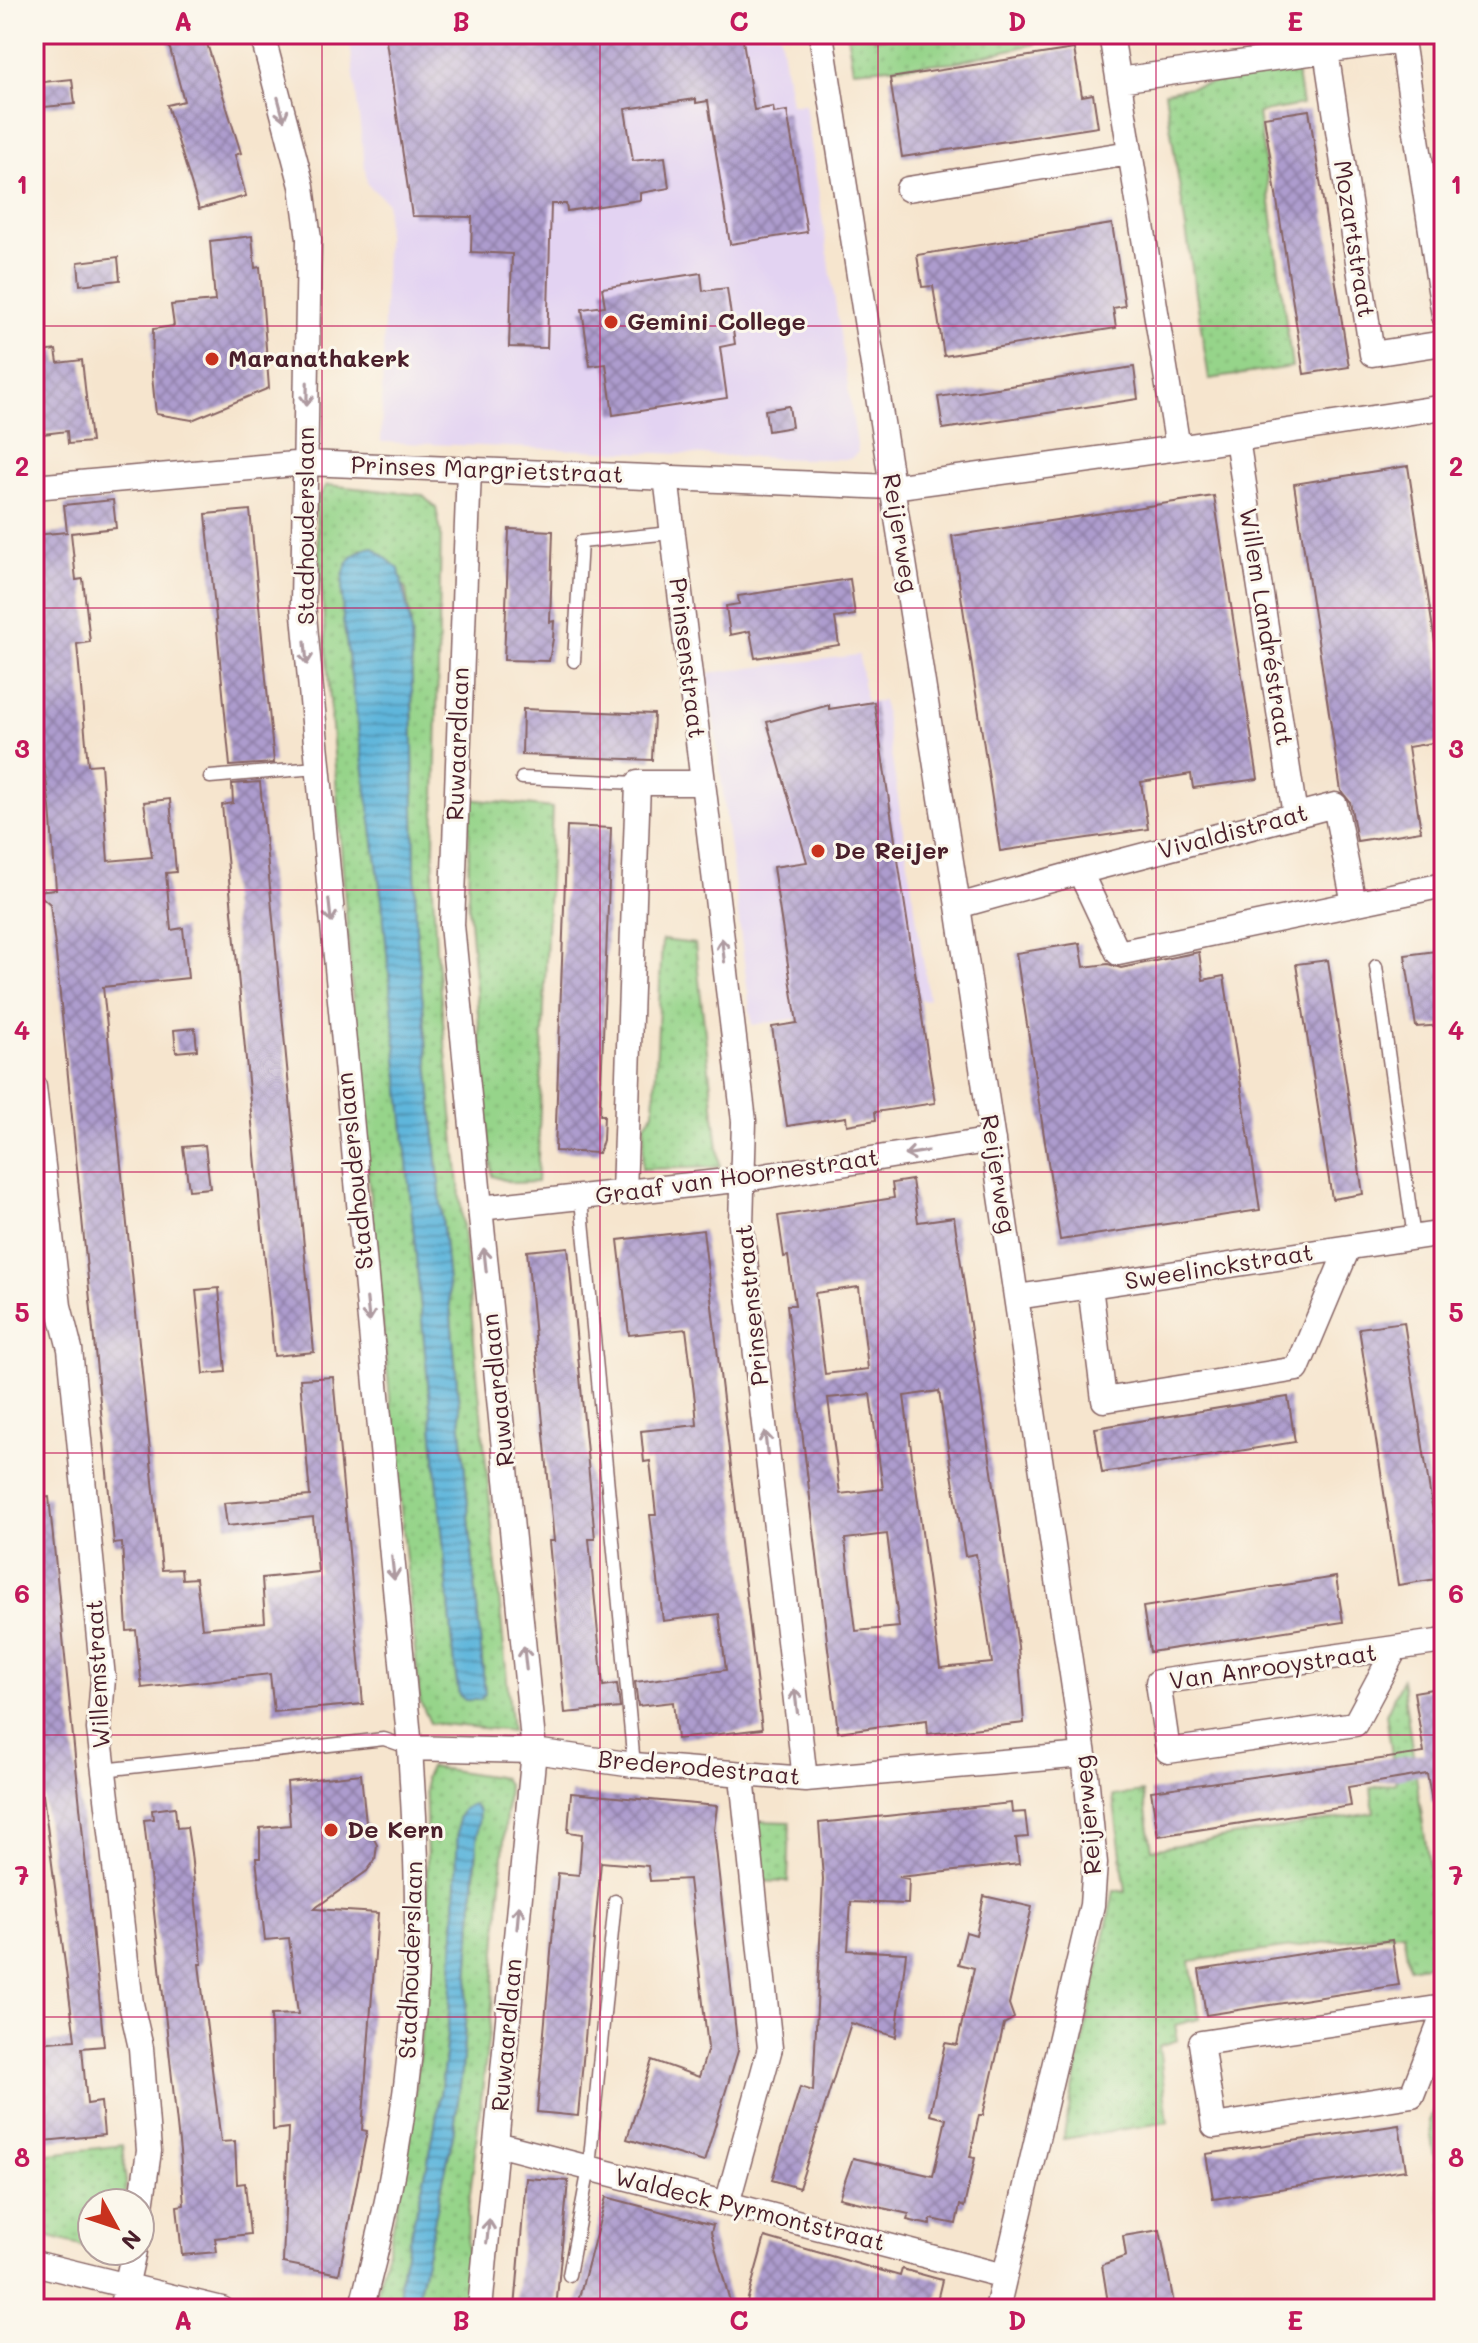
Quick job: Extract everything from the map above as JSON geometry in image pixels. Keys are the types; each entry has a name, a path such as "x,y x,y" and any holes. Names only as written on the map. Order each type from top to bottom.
{"street":[{"name":"Stadhouderslaan","path":"262,34 302,186 309,239 303,604 410,1748 417,1906 408,2069 382,2233 361,2309"},
{"name":"Reijerweg","path":"821,34 1017,1297 1084,1755 1095,1863 1092,1905 997,2309"},
{"path":"1111,34 1178,448"},
{"path":"1119,80 1402,40 1444,316"},
{"name":"Mozartstraat","path":"1326,51 1372,354 1444,343"},
{"path":"908,189 1130,153"},
{"path":"892,487 1178,448 1444,407"},
{"name":"Willem Landréstraat","path":"1237,439 1295,815"},
{"name":"Prinses Margrietstraat","path":"34,487 306,463 892,487"},
{"name":"Ruwaardlaan","path":"469,469 452,925 534,1751 480,2309"},
{"name":"Prinsenstraat","path":"666,477 744,1121 745,1179 741,1225 805,1779"},
{"path":"624,1193 638,783 702,783"},
{"name":"Vivaldistraat","path":"958,906 1335,805 1354,904"},
{"path":"1080,872 1118,953 1444,885"},
{"name":"Willemstraat","path":"34,1087 59,1306 70,1349 96,1600 103,1678 99,1729 103,1770 131,2004 141,2048 149,2151 144,2187"},
{"name":"Graaf van Hoornestraat","path":"480,1208 745,1179 993,1140"},
{"name":"Sweelinckstraat","path":"1017,1297 1414,1238 1443,1237"},
{"name":"Sweelinckstraat","path":"1090,1286 1104,1400 1297,1369 1348,1248"},
{"name":"Van Anrooystraat","path":"1395,1649 1355,1724 1168,1751 1158,1682 1444,1641"},
{"name":"Brederodestraat","path":"410,1748 534,1751 634,1765 805,1779 1084,1755"},
{"path":"727,2204 770,2048 742,1776"},
{"path":"1444,2010 1412,2095 1214,2126 1201,2043 1444,2010"},
{"name":"Waldeck Pyrmontstraat","path":"497,2144 1004,2276"},
{"path":"34,2263 123,2297 222,2309"},
{"path":"123,2297 130,2267"}],"lane":[{"path":"574,661 581,542 671,533"},
{"path":"210,777 316,768"},
{"path":"522,778 638,783"},
{"path":"1376,966 1414,1238"},
{"path":"581,1199 634,1765"},
{"path":"103,1770 384,1739 410,1748"},
{"path":"569,2275 589,2168 615,1901"}],"shaded area":[{"name":"Gemini College","path":"349,34 780,34 791,104 805,104 858,452 850,459 802,459 381,442 387,202 367,184"},
{"name":"De Reijer","path":"859,655 866,702 883,701 929,999 752,1025 708,673"}],"green space":[{"path":"847,34 873,34 874,39 908,34 1034,34 1035,44 956,62 853,70"},
{"path":"1296,67 1302,105 1258,113 1292,367 1209,379 1165,92"},
{"path":"327,485 422,495 436,508 441,533 433,889 436,949 512,1731 430,1723 420,1701 359,1085 315,502","holes":["361,549 406,589 411,626 416,927 485,1694 459,1695 456,1677 382,899 343,619 344,572"]},
{"path":"470,799 552,808 537,1182 513,1183 492,1176 468,897"},
{"path":"662,940 695,944 720,1167 642,1169 645,1124 654,1112"},
{"path":"1402,1679 1443,1962 1409,1968 1403,1932 1190,1961 1199,2019 1175,2025 1178,2040 1159,2046 1168,2122 1063,2139 1114,1890 1126,1892 1113,1796 1143,1792 1152,1849 1374,1813 1371,1788 1396,1783 1386,1714"},
{"path":"430,1767 503,1778 508,1786 492,2006 468,2212 466,2309 371,2309 395,2216 416,2084 426,1932 425,1778","holes":["458,1818 477,1848 462,2072 453,2135 417,2301 399,2284 431,2148 444,2067 454,1942"]},
{"path":"757,1821 790,1822 788,1882 755,1881"},
{"path":"1444,2082 1444,2228 1429,2121"},
{"path":"122,2145 126,2187 76,2187 76,2244 34,2233 34,2156"}],"water":[{"path":"373,547 399,569 411,626 416,927 485,1694 480,1700 465,1700 459,1695 456,1677 382,900 343,619 342,585 347,565 361,551"},
{"path":"473,1805 479,1811 462,2072 453,2135 417,2301 401,2295 399,2284 431,2147 444,2066 454,1941 458,1818 463,1809"}],"building":[{"path":"166,34 204,34 241,153 235,155 246,196 199,209 167,105 184,101"},
{"path":"385,34 742,34 754,110 773,107 774,113 787,111 807,232 730,244 708,101 696,103 696,99 625,109 633,161 665,157 669,188 640,193 640,200 567,211 566,204 551,204 547,348 509,347 512,254 471,252 472,217 412,216"},
{"path":"1074,49 1082,96 1093,94 1098,127 902,157 890,78"},
{"path":"72,79 75,104 34,108 34,83"},
{"path":"1309,110 1349,367 1304,374 1264,117"},
{"path":"1112,224 1125,306 1113,308 1116,328 944,356 933,286 922,287 917,255"},
{"name":"Maranathakerk","path":"252,236 255,268 260,267 269,388 192,420 156,414 152,376 153,329 174,326 171,305 215,301 210,241"},
{"path":"118,257 120,280 80,285 78,262"},
{"path":"701,273 703,291 727,288 735,344 720,347 727,398 613,415 606,364 590,366 582,309 605,306 602,288"},
{"path":"56,350 58,363 82,360 91,442 68,444 67,431 34,435 34,353"},
{"path":"1134,367 1138,399 943,429 938,397"},
{"path":"789,406 792,427 768,431 765,410"},
{"path":"1408,466 1444,701 1444,741 1408,747 1421,831 1357,841 1350,802 1341,791 1294,484"},
{"path":"1214,496 1258,779 1193,788 1191,774 1141,782 1148,829 1000,851 952,536"},
{"path":"113,500 116,528 71,533 76,580 83,579 90,642 77,644 88,765 101,764 108,861 152,857 144,802 170,799 176,872 166,873 171,930 183,928 188,978 103,987 162,1570 181,1569 182,1579 196,1578 202,1628 265,1622 262,1578 318,1572 313,1517 227,1526 224,1503 310,1496 300,1379 333,1377 363,1704 274,1712 270,1674 142,1688 136,1630 127,1631 122,1543 114,1544 50,904 35,891 56,889 50,807 34,700 34,535 67,532 64,505"},
{"path":"250,510 274,763 230,766 206,514"},
{"path":"509,529 553,531 550,622 554,621 549,661 504,660"},
{"path":"850,579 855,615 835,618 839,645 755,658 750,631 730,635 726,606 739,604 738,596"},
{"path":"874,702 935,1103 875,1112 876,1120 847,1125 846,1117 787,1126 772,1027 797,1023 773,867 807,862 767,722 829,705 829,709"},
{"path":"523,709 654,714 652,760 522,755"},
{"path":"260,782 314,1352 274,1356 222,805 233,803 232,784"},
{"path":"567,826 611,828 600,1115 604,1115 599,1153 555,1151"},
{"path":"1080,943 1084,967 1108,964 1121,968 1199,952 1203,980 1224,976 1260,1210 1060,1240 1016,953"},
{"path":"1444,950 1444,1025 1416,1027 1405,955"},
{"path":"1328,960 1363,1194 1332,1199 1296,964"},
{"path":"195,1028 197,1050 176,1052 174,1030"},
{"path":"205,1145 210,1188 189,1190 183,1147"},
{"path":"912,1180 918,1222 954,1217 1018,1646 1024,1723 928,1734 927,1720 838,1732 787,1305 795,1305 778,1216 894,1198 892,1183","holes":["859,1287 868,1369 825,1374 815,1293","939,1391 965,1556 976,1554 992,1663 940,1668 904,1396","870,1394 883,1489 840,1494 828,1398","887,1534 899,1627 856,1631 845,1539"]},
{"path":"703,1230 762,1729 677,1739 673,1702 638,1706 635,1682 726,1670 719,1614 663,1621 650,1515 656,1515 650,1461 644,1462 641,1431 697,1425 695,1401 686,1329 629,1335 618,1240"},
{"path":"568,1247 595,1539 589,1539 603,1686 617,1684 620,1708 565,1713 549,1541 554,1541 527,1251"},
{"path":"219,1288 226,1372 204,1374 196,1290"},
{"path":"1404,1322 1443,1578 1398,1585 1359,1328"},
{"path":"1288,1397 1295,1442 1102,1473 1095,1428"},
{"path":"49,1497 104,2046 82,2048 87,2104 101,2102 104,2135 34,2142 34,2043 75,2040 43,1795 36,1796 34,1775 34,1498"},
{"path":"1336,1577 1343,1622 1150,1652 1143,1607"},
{"path":"1444,1687 1444,1802 1432,1802 1427,1774 1348,1787 1351,1806 1158,1836 1151,1791 1424,1753 1414,1692"},
{"path":"361,1774 366,1823 377,1845 375,1860 367,1871 314,1909 378,1913 362,2130 367,2131 339,2274 283,2263 288,2128 273,2130 271,2015 298,2014 289,1938 265,1940 256,1858 260,1858 260,1828 290,1825 287,1782"},
{"path":"571,1793 717,1806 714,1830 738,2051 704,2162 627,2139 652,2060 699,2077 708,2048 689,1879 650,1881 648,1866 601,1862 578,2116 537,2112 558,1873 579,1875 582,1834 568,1832"},
{"path":"1011,1803 1012,1813 1025,1812 1028,1837 1016,1838 1019,1864 899,1877 909,1879 908,1904 851,1902 848,1950 906,1953 896,2037 851,2023 799,2188 772,2180 800,2087 813,2091 823,1879 819,1823"},
{"path":"175,1807 177,1828 187,1827 191,1853 202,1964 199,1964 221,2142 235,2141 237,2184 245,2183 250,2234 215,2238 217,2252 182,2255 177,2206 184,2205 180,2152 144,1820 153,1819 152,1810"},
{"path":"984,1896 1032,1907 1009,2004 1014,2018 1004,2024 983,2115 979,2115 970,2157 975,2158 964,2207 960,2205 956,2224 931,2219 930,2225 907,2220 909,2214 839,2198 853,2158 933,2176 946,2119 930,2115 945,2043 957,2045 974,1968 958,1964 966,1932 976,1935"},
{"path":"1392,1940 1399,1985 1206,2015 1199,1970"},
{"path":"1399,2125 1406,2170 1213,2199 1206,2154"},
{"path":"526,2178 568,2181 556,2309 515,2309"},
{"path":"606,2197 713,2225 711,2232 732,2309 576,2309"},
{"path":"1160,2230 1175,2309 1109,2309 1102,2265 1126,2256 1123,2236"},
{"path":"765,2237 900,2276 902,2269 942,2280 935,2309 745,2309"}],"place":[{"name":"Gemini College","path":"611,322"},
{"name":"Maranathakerk","path":"212,359"},
{"name":"De Reijer","path":"818,851"},
{"name":"De Kern","path":"331,1830"}]}
